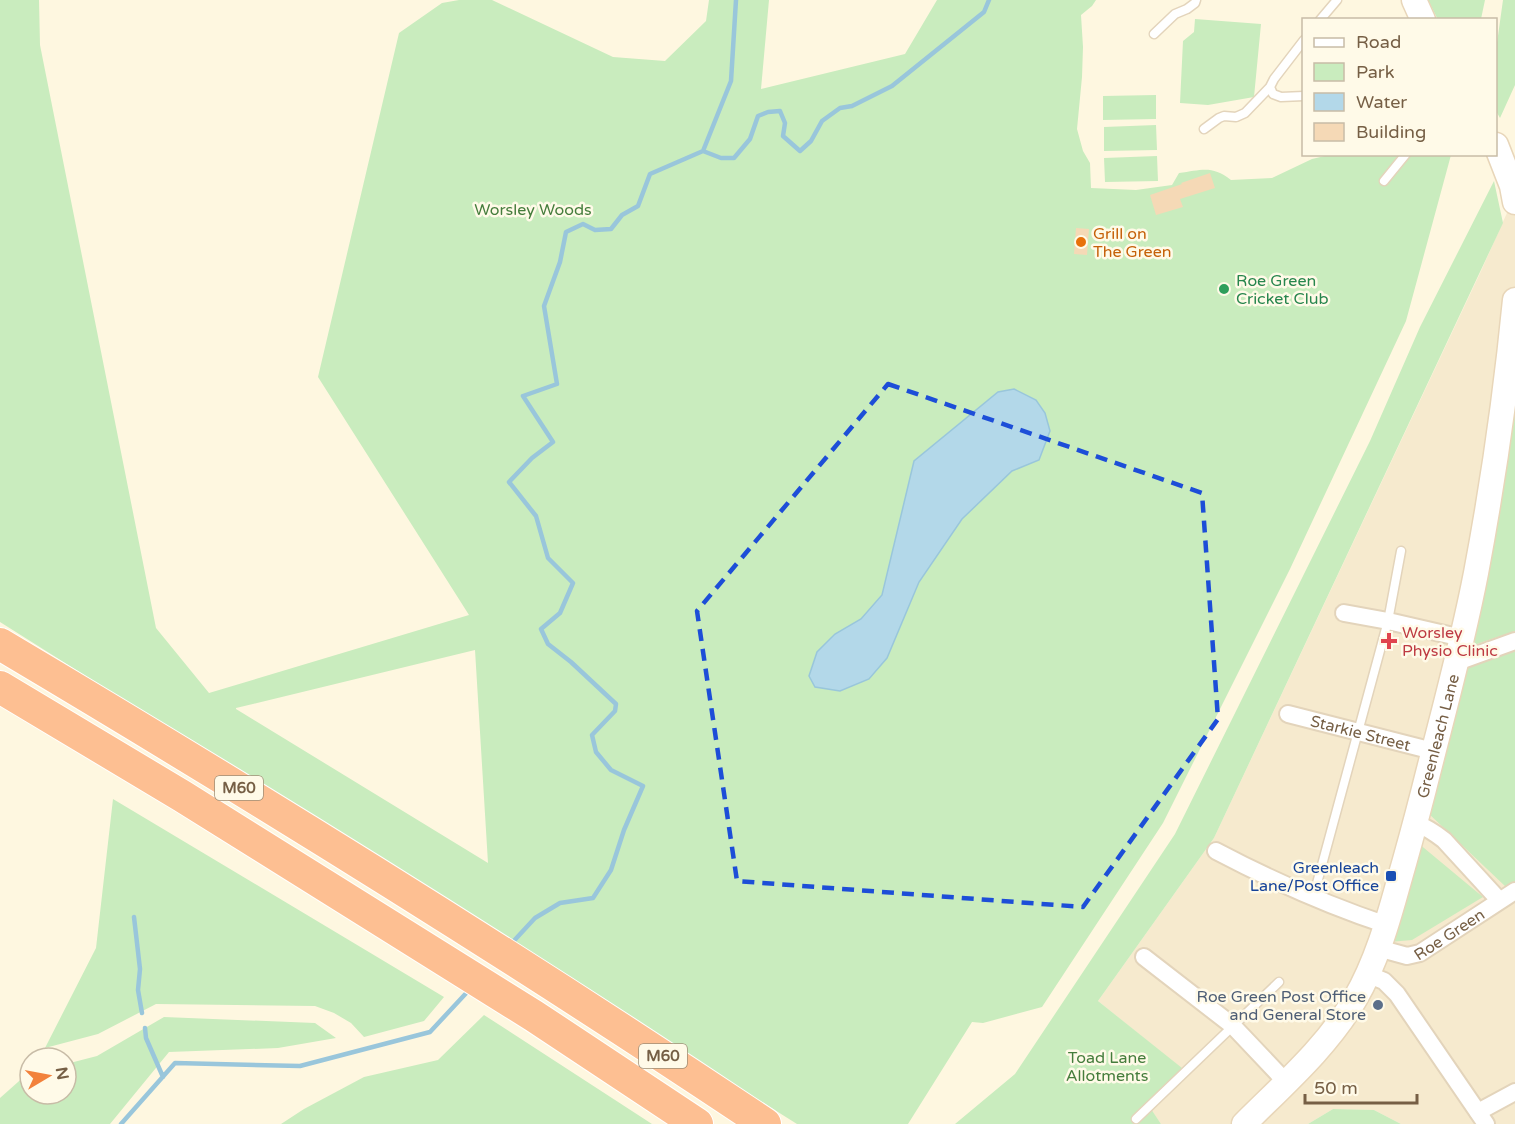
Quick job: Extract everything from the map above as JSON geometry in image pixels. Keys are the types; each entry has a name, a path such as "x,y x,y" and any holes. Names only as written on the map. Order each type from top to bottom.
{"highway":[{"name":"M60","path":"0,644 213,772 475,936 765,1124"},
{"name":"M60","path":"0,687 182,796 534,1016 697,1124"},
{"name":"M60","path":"0,712 72,748 182,796"}],"street":[{"path":"1414,0 1422,18"},
{"path":"1497,148 1513,194"},
{"name":"Greenleach Lane","path":"1244,1124 1325,1041 1343,1018 1356,998 1387,925 1456,662 1476,573 1508,370 1515,300"},
{"path":"1344,613 1462,638"},
{"path":"1456,662 1515,641"},
{"name":"Starkie Street","path":"1288,714 1433,751"},
{"path":"1415,823 1429,829 1444,840 1499,900"},
{"path":"1216,851 1313,898 1387,925"},
{"name":"Roe Green","path":"1378,948 1407,956 1420,952 1515,891"},
{"path":"1144,957 1233,1026 1286,1082"},
{"path":"1367,974 1384,981 1396,994 1482,1118 1515,1092"}],"lane":[{"path":"1155,34 1175,14 1187,9 1196,0"},
{"path":"1322,18 1337,0"},
{"path":"1204,129 1224,116 1236,117 1245,113 1270,87 1302,43"},
{"path":"1270,87 1273,94 1281,98 1302,96"},
{"path":"1384,181 1404,156"},
{"path":"1313,898 1388,621 1401,551"},
{"path":"1136,1119 1279,982"}],"highlighted area":[{"path":"888,384 1202,493 1218,719 1083,907 737,881 697,611"}],"shaded area":[{"path":"1515,195 1515,1124 1401,1124 1374,1110 1333,1109 1308,1124 1161,1124 1147,1104 1181,1068 1098,1001 1214,838"}],"green space":[{"name":"Worsley Woods","path":"0,0 39,0 40,45 156,628 209,693 469,615 318,377 399,33 442,3 459,0 492,0 613,57 665,61 706,21 709,0 769,0 761,89 905,54 937,0 1096,0 1081,15 1082,77 1077,129 1083,151 1090,163 1091,188 1136,190 1172,185 1179,173 1201,170 1218,172 1231,180 1272,178 1312,159 1325,156 1451,156 1406,321 1290,569 1163,823 1042,1007 983,1023 972,1022 908,1124 797,1124 0,622","holes":["475,650 488,863 236,709"]},
{"path":"1428,0 1485,0 1481,18 1437,18"},
{"path":"1503,0 1515,0 1515,85 1500,118 1497,113 1497,43"},
{"path":"1195,19 1261,24 1254,97 1208,105 1180,103 1183,41 1194,32"},
{"path":"1156,95 1156,119 1103,120 1103,96"},
{"path":"1156,125 1157,150 1104,151 1104,127"},
{"path":"1157,156 1158,181 1105,182 1104,158"},
{"name":"Toad Lane Allotments","path":"1494,181 1503,223 1214,838 1098,1001 1182,1068 1147,1103 1161,1124 955,1124 1015,1074 1175,834 1370,441 1420,327"},
{"path":"1515,366 1515,631 1471,646"},
{"path":"1515,650 1515,882 1506,887 1427,812 1462,668"},
{"path":"113,799 444,997 424,1021 364,1037 351,1023 315,1006 156,1004 98,1034 46,1046 96,948"},
{"path":"1418,843 1483,897 1412,940 1389,942"},
{"path":"484,1015 652,1124 281,1124 364,1077 438,1060"},
{"path":"164,1017 315,1023 336,1038 278,1048 169,1052 110,1124 0,1124 0,1098 18,1082 18,1106 78,1106 78,1061 97,1056"},
{"path":"1333,1109 1374,1110 1401,1124 1308,1124"}],"water":[{"path":"1014,389 1036,400 1045,413 1050,431 1039,460 1012,471 962,519 919,582 887,658 869,679 840,691 815,687 809,676 817,652 835,634 861,619 882,595 914,461 998,392"}],"building":[{"path":"1210,173 1215,188 1180,199 1183,207 1156,215 1150,195"},
{"name":"Grill on The Green","path":"1076,228 1089,229 1087,255 1074,254"}],"waterway":[{"path":"703,151 731,81 736,0"},
{"path":"510,945 535,918 560,903 593,898 611,870 624,830 643,786 611,770 596,752 592,735 615,711 616,704 548,644 541,629 560,613 573,583 548,558 536,516 509,482 532,458 553,442 523,396 557,384 544,306 560,262 566,232 583,224 595,230 611,229 622,215 638,206 650,174 703,151 721,158 734,158 750,139 758,116 768,112 780,111 785,123 783,136 800,151 811,141 822,121 840,108 852,106 892,86 984,12 989,0"},
{"path":"134,917 140,969 138,990 142,1013"},
{"path":"121,1124 175,1063 300,1066 430,1032 470,989"},
{"path":"145,1028 146,1038 163,1077"}],"place":[{"name":"Grill on The Green","path":"1081,242"},
{"name":"Roe Green Cricket Club","path":"1224,289"},
{"name":"Worsley Physio Clinic","path":"1389,641"},
{"name":"Greenleach Lane/Post Office","path":"1391,876"},
{"name":"Roe Green Post Office and General Store","path":"1378,1005"}]}
